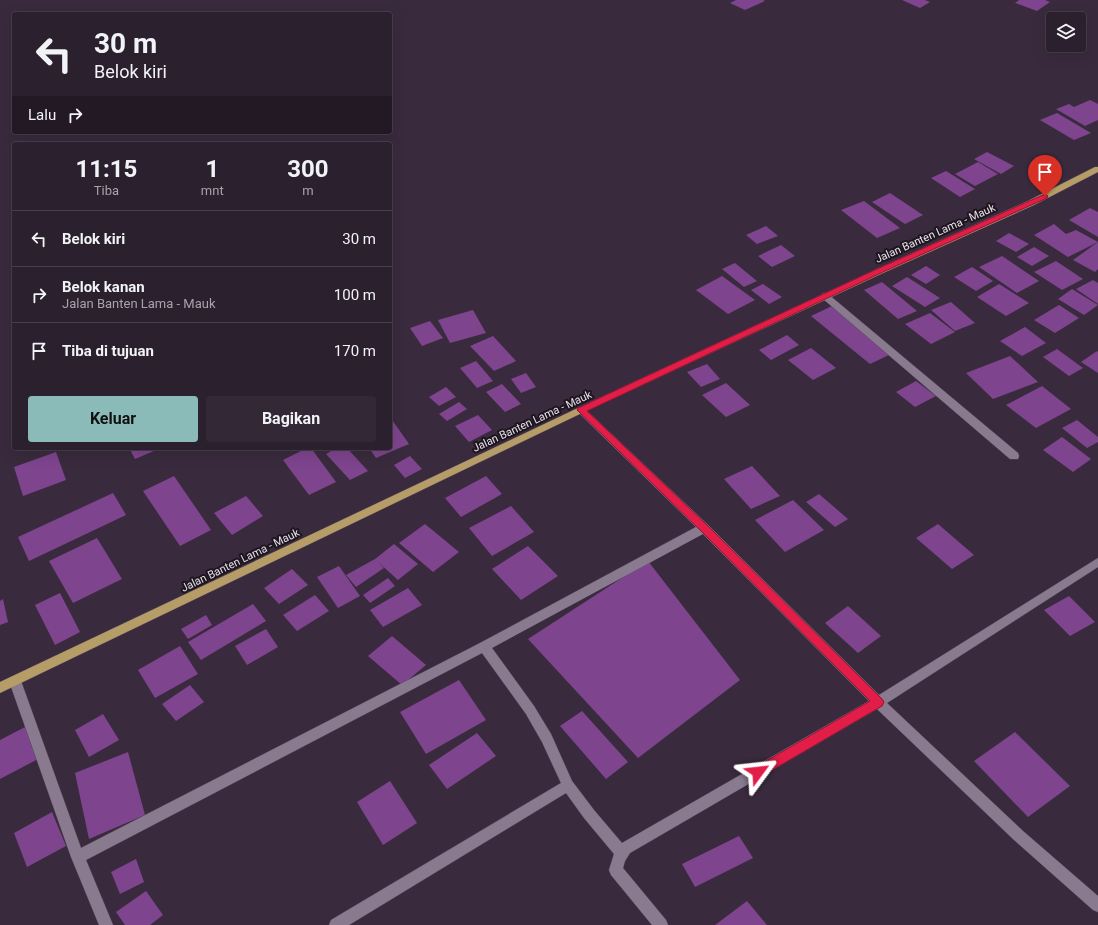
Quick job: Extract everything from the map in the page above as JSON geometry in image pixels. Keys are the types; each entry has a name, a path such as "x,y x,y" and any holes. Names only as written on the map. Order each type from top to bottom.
{"main road":[{"name":"Jalan Banten Lama - Mauk","path":"0,688 581,410 825,296 1031,203 1098,169"}],"street":[{"path":"825,296 1014,456"},
{"path":"581,410 704,528 878,702 1018,835 1098,905"},
{"path":"78,856 484,646 704,528"},
{"path":"661,925 616,870 616,863 625,849 878,702 1098,562"},
{"path":"484,646 530,710 547,738 568,785 589,814 622,853"},
{"path":"15,681 78,856 106,925"},
{"path":"336,925 568,785"}],"building":[{"path":"736,0 765,1 745,10 730,3"},
{"path":"902,0 925,0 930,2 920,8"},
{"path":"1019,0 1045,0 1050,2 1037,11 1015,3"},
{"path":"1090,100 1098,104 1098,120 1085,126 1056,109 1069,104 1074,107"},
{"path":"1057,113 1091,133 1074,140 1040,120"},
{"path":"987,152 1014,166 1001,174 974,159"},
{"path":"978,162 998,174 975,186 955,174"},
{"path":"946,171 975,189 960,197 931,178"},
{"path":"890,193 923,215 905,224 872,202"},
{"path":"864,201 900,228 877,238 841,210"},
{"path":"1090,208 1098,212 1098,237 1069,220"},
{"path":"1054,224 1066,234 1076,230 1098,242 1068,257 1034,235"},
{"path":"766,226 778,236 757,244 746,235"},
{"path":"1009,233 1029,244 1016,252 996,241"},
{"path":"1098,242 1098,269 1095,272 1073,260"},
{"path":"781,245 795,256 772,267 758,256"},
{"path":"1034,247 1049,256 1032,266 1017,257"},
{"path":"1002,256 1039,281 1017,293 979,267"},
{"path":"1056,261 1083,279 1062,290 1034,272"},
{"path":"735,263 757,281 744,287 722,269"},
{"path":"926,266 940,275 926,284 911,275"},
{"path":"972,267 993,281 976,291 954,277"},
{"path":"722,276 755,300 728,314 696,290"},
{"path":"907,277 940,298 925,307 892,286"},
{"path":"1093,280 1098,283 1098,304 1076,289"},
{"path":"882,282 917,311 898,319 864,290"},
{"path":"763,284 782,297 769,304 751,290"},
{"path":"999,284 1029,303 1006,316 977,297"},
{"path":"1072,289 1098,305 1084,315 1058,299"},
{"path":"951,302 975,323 955,331 931,310"},
{"path":"1059,305 1079,318 1055,333 1034,320"},
{"path":"832,306 891,354 870,364 811,316"},
{"path":"473,310 486,333 450,343 438,320"},
{"path":"930,313 955,332 931,344 905,324"},
{"path":"430,321 443,338 422,346 410,328"},
{"path":"1025,327 1046,343 1022,356 1000,341"},
{"path":"787,335 799,345 771,360 759,350"},
{"path":"493,336 516,361 494,371 470,346"},
{"path":"811,348 836,368 813,380 788,360"},
{"path":"1057,349 1083,368 1069,376 1043,357"},
{"path":"1097,351 1098,352 1098,373 1081,362"},
{"path":"1010,356 1038,382 993,399 966,373"},
{"path":"476,361 493,381 477,388 460,368"},
{"path":"707,364 720,379 701,387 687,372"},
{"path":"526,373 536,387 521,393 511,379"},
{"path":"916,381 936,396 915,407 896,392"},
{"path":"726,383 750,405 726,417 702,395"},
{"path":"502,384 521,404 505,412 486,392"},
{"path":"1042,386 1071,409 1036,428 1006,405"},
{"path":"446,387 456,397 439,406 429,397"},
{"path":"459,402 467,409 447,421 439,414"},
{"path":"478,415 492,430 469,442 455,426"},
{"path":"392,420 409,444 376,458 370,450 392,450"},
{"path":"1077,420 1098,437 1098,442 1087,448 1062,428"},
{"path":"1062,437 1091,459 1073,472 1043,450"},
{"path":"130,450 156,450 135,459"},
{"path":"303,450 312,450 336,482 309,495 283,460"},
{"path":"333,450 349,450 368,471 350,480 326,454"},
{"path":"56,452 66,480 23,496 14,467"},
{"path":"410,456 422,469 405,478 394,465"},
{"path":"752,466 780,496 751,509 724,479"},
{"path":"174,476 211,530 180,546 143,491"},
{"path":"486,476 502,494 461,517 445,498"},
{"path":"113,493 126,515 29,561 18,537"},
{"path":"819,494 848,519 835,527 806,502"},
{"path":"246,496 263,516 232,535 214,513"},
{"path":"793,500 824,530 785,552 755,520"},
{"path":"511,506 534,532 492,556 469,528"},
{"path":"425,524 459,552 433,572 399,543"},
{"path":"938,524 974,555 952,569 916,538"},
{"path":"97,538 122,579 73,603 49,561"},
{"path":"394,544 418,564 398,580 377,561 384,568 356,587 346,575 375,559"},
{"path":"528,546 558,576 521,600 492,569"},
{"path":"648,561 740,680 638,758 528,639"},
{"path":"339,566 360,596 338,608 317,577"},
{"path":"292,569 308,585 279,604 264,588"},
{"path":"388,578 395,586 370,603 363,595"},
{"path":"408,588 422,605 383,627 370,610"},
{"path":"60,593 80,632 55,645 35,605"},
{"path":"315,595 329,611 297,631 283,615"},
{"path":"1069,596 1095,622 1070,636 1044,610"},
{"path":"3,599 8,622 0,625 0,601"},
{"path":"253,604 266,621 201,660 188,642"},
{"path":"848,606 881,636 858,653 825,623"},
{"path":"206,615 212,625 188,639 181,629"},
{"path":"266,629 278,647 247,665 235,646"},
{"path":"392,636 426,665 402,685 368,656"},
{"path":"180,646 198,674 155,698 138,670"},
{"path":"459,680 486,720 426,754 400,712"},
{"path":"190,685 204,702 176,721 162,704"},
{"path":"582,711 628,762 606,779 560,726"},
{"path":"103,714 119,740 89,757 75,730"},
{"path":"27,726 40,758 0,779 0,740"},
{"path":"1015,732 1070,786 1028,817 974,761"},
{"path":"477,733 496,756 447,789 429,765"},
{"path":"128,752 145,815 89,839 75,773"},
{"path":"390,781 417,823 383,845 357,802"},
{"path":"52,812 66,846 27,867 14,833"},
{"path":"739,836 753,858 695,887 682,864"},
{"path":"136,859 144,882 120,894 111,872"},
{"path":"146,891 163,915 150,925 125,925 116,912"},
{"path":"747,901 767,925 715,925"}],"route":[{"path":"758,772 878,702 704,528 581,410 1045,196"}]}
